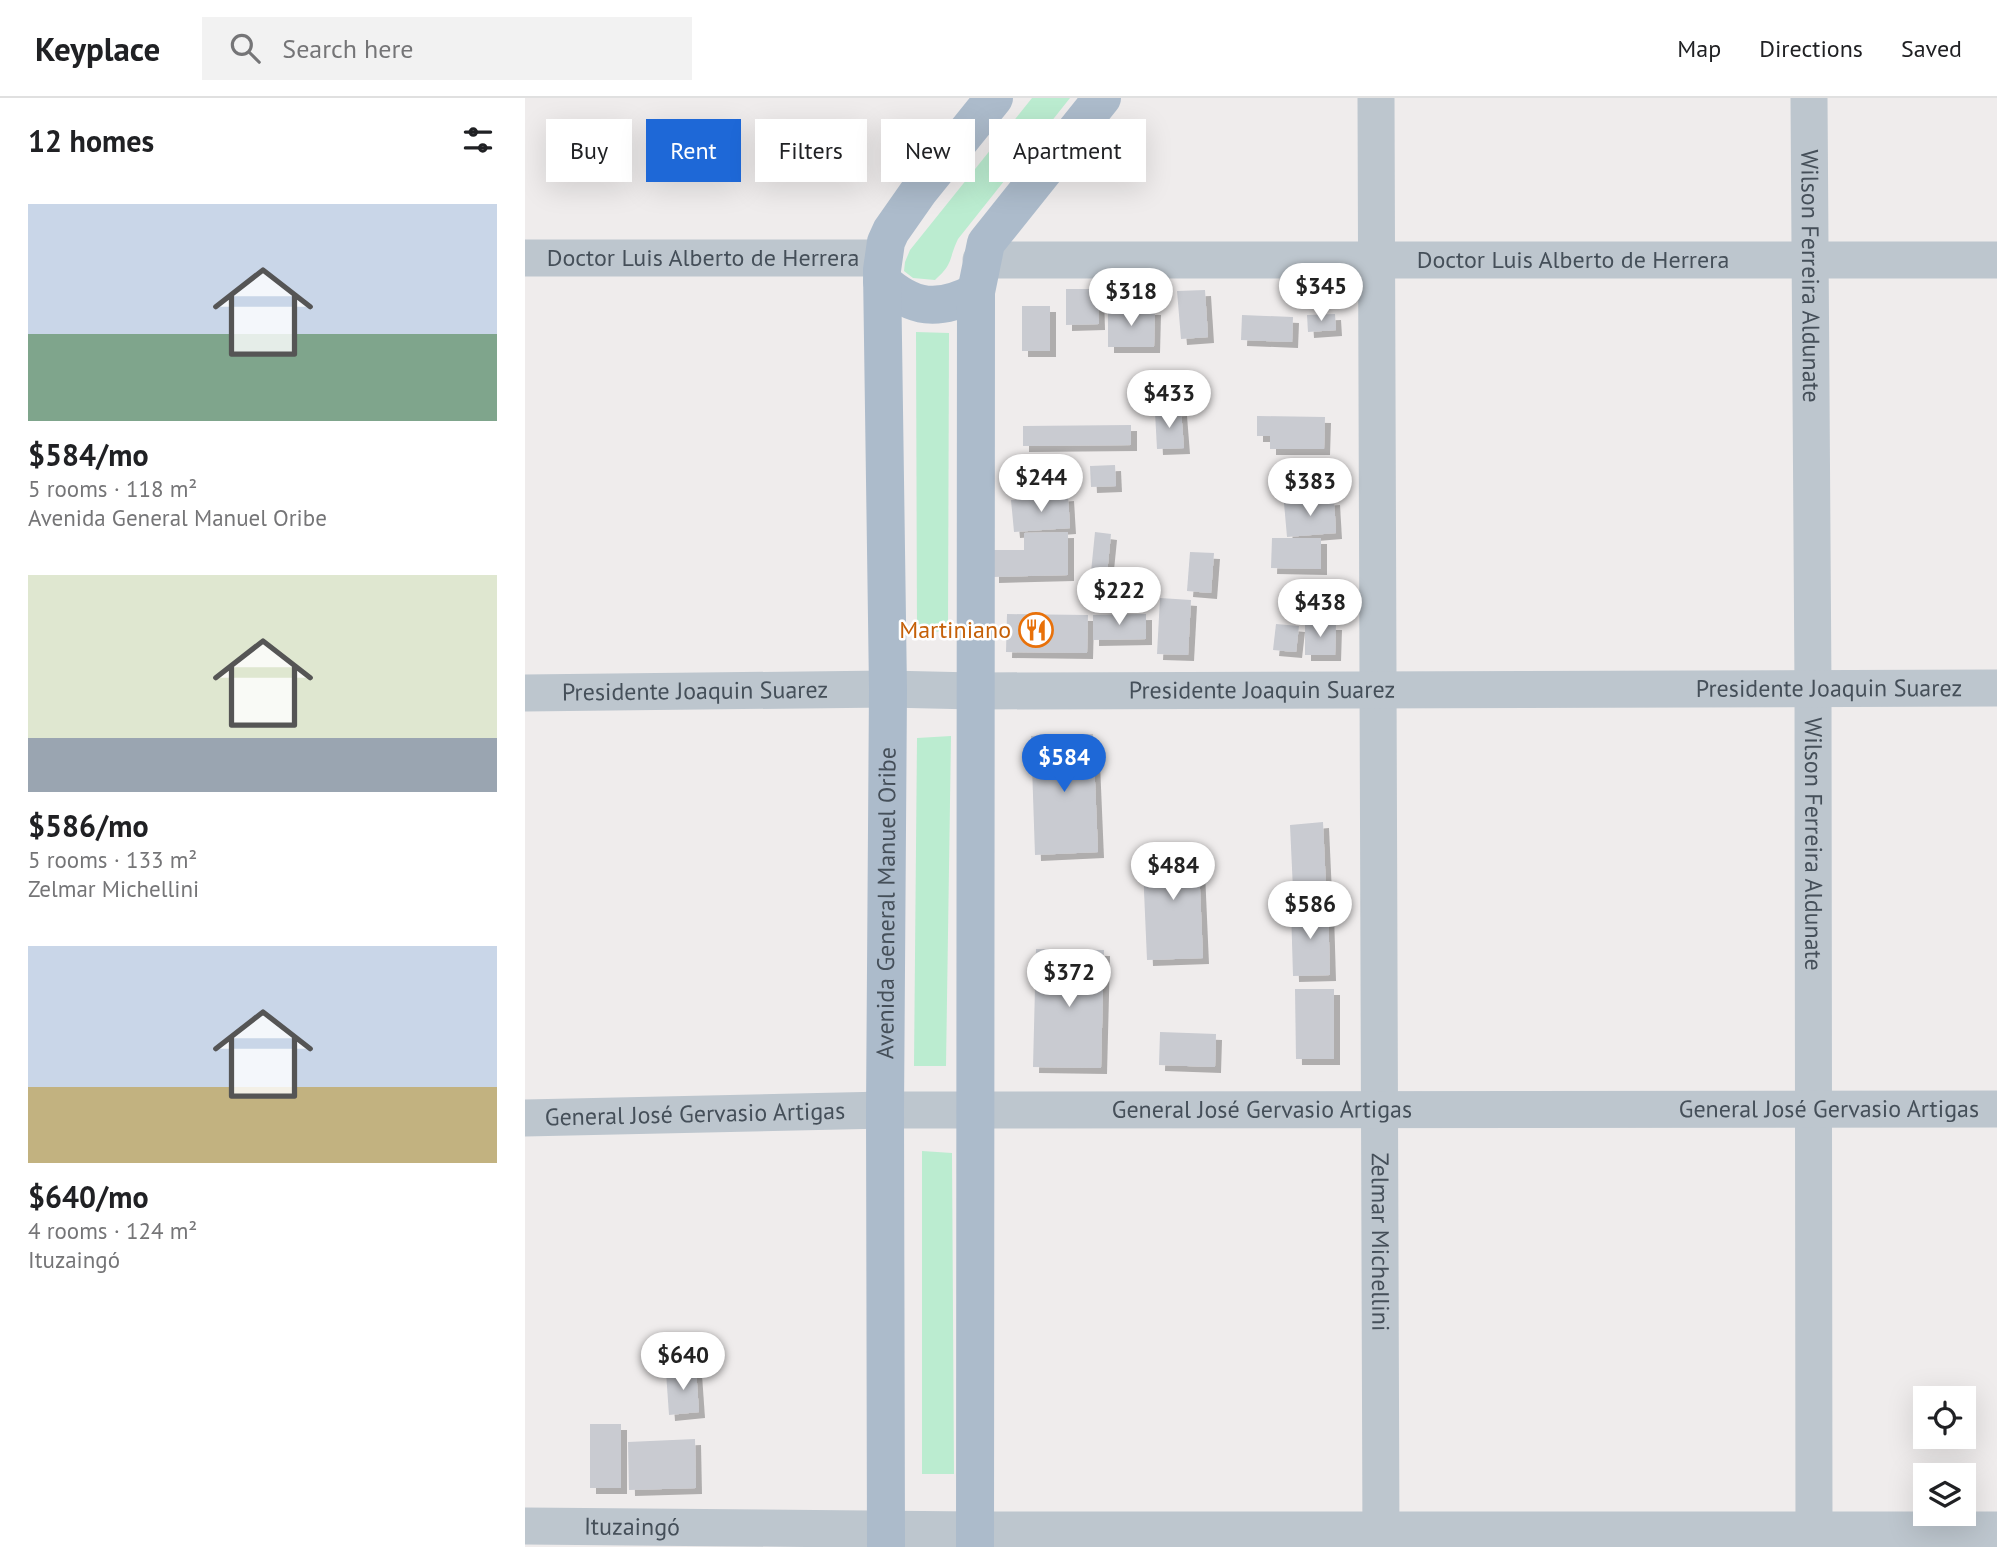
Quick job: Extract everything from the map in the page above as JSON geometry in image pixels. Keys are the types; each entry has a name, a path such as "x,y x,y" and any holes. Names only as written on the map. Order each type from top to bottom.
{"main road":[{"path":"978,276 957,302 937,306 916,303 897,295 882,269 891,231 919,191 994,98"},
{"path":"975,1539 977,1112 974,691 978,276 986,243 1103,98"},
{"name":"Avenida General Manuel Oribe","path":"882,269 888,690 885,1110 887,1538"}],"street":[{"name":"Zelmar Michellini","path":"1376,98 1381,1538"},
{"name":"Wilson Ferreira Aldunate","path":"1809,98 1814,1539"},
{"name":"Doctor Luis Alberto de Herrera","path":"525,258 882,269"},
{"name":"Doctor Luis Alberto de Herrera","path":"978,276 1375,260 1997,260"},
{"name":"Presidente Joaquin Suarez","path":"525,693 1997,688"},
{"name":"General José Gervasio Artigas","path":"525,1118 885,1110 1997,1109"},
{"name":"Ituzaingó","path":"525,1526 975,1539 1814,1539 1997,1530"}],"green space":[{"path":"1032,98 1070,98 1053,119 1015,119"},
{"path":"989,152 989,182 1003,182 958,239 948,265 941,274 935,280 913,278 904,271 910,250 965,182 975,182 975,169"},
{"path":"916,332 949,333 948,631 917,633"},
{"path":"951,736 946,1066 914,1066 917,738"},
{"path":"922,1151 952,1153 954,1474 922,1474"}],"building":[{"path":"1066,289 1098,289 1099,324 1066,325"},
{"path":"1205,290 1208,337 1181,339 1177,291"},
{"path":"1022,306 1050,306 1050,351 1022,351"},
{"path":"1108,309 1155,309 1154,347 1108,347"},
{"path":"1335,314 1336,330 1308,332 1307,315"},
{"path":"1242,315 1293,317 1292,342 1241,340"},
{"path":"1181,410 1184,448 1157,449 1155,412"},
{"path":"1257,416 1325,417 1324,449 1270,449 1270,436 1257,436"},
{"path":"1131,425 1131,445 1023,446 1023,426"},
{"path":"1330,460 1331,478 1284,480 1283,461"},
{"path":"1115,465 1116,486 1091,487 1090,466"},
{"path":"1068,495 1070,528 1014,532 1011,500"},
{"path":"1334,499 1336,533 1287,537 1284,503"},
{"path":"1068,532 1068,575 993,577 993,550 1024,550 1024,533"},
{"path":"1095,532 1111,534 1106,584 1090,582"},
{"path":"1272,538 1321,538 1321,569 1271,568"},
{"path":"1190,552 1214,553 1211,593 1187,591"},
{"path":"1160,598 1191,600 1188,655 1157,654"},
{"path":"1336,599 1337,616 1310,619 1308,601"},
{"path":"1007,614 1088,615 1087,653 1006,652"},
{"path":"1146,614 1146,639 1093,640 1093,615"},
{"path":"1276,624 1299,626 1296,652 1273,650"},
{"path":"1305,624 1336,624 1335,655 1305,655"},
{"path":"1093,734 1098,852 1035,855 1031,736"},
{"path":"1323,822 1326,888 1293,890 1290,825"},
{"path":"1198,843 1203,958 1147,960 1142,845"},
{"path":"1328,907 1330,975 1293,976 1291,908"},
{"path":"1036,949 1104,950 1101,1068 1033,1067"},
{"path":"1295,989 1334,989 1334,1059 1296,1059"},
{"path":"1160,1032 1216,1034 1215,1067 1159,1065"},
{"path":"696,1369 699,1412 669,1415 666,1372"},
{"path":"590,1424 621,1424 621,1488 590,1488"},
{"path":"695,1439 696,1488 629,1490 628,1442"}],"place":[{"name":"Martiniano","path":"1036,630"}]}
